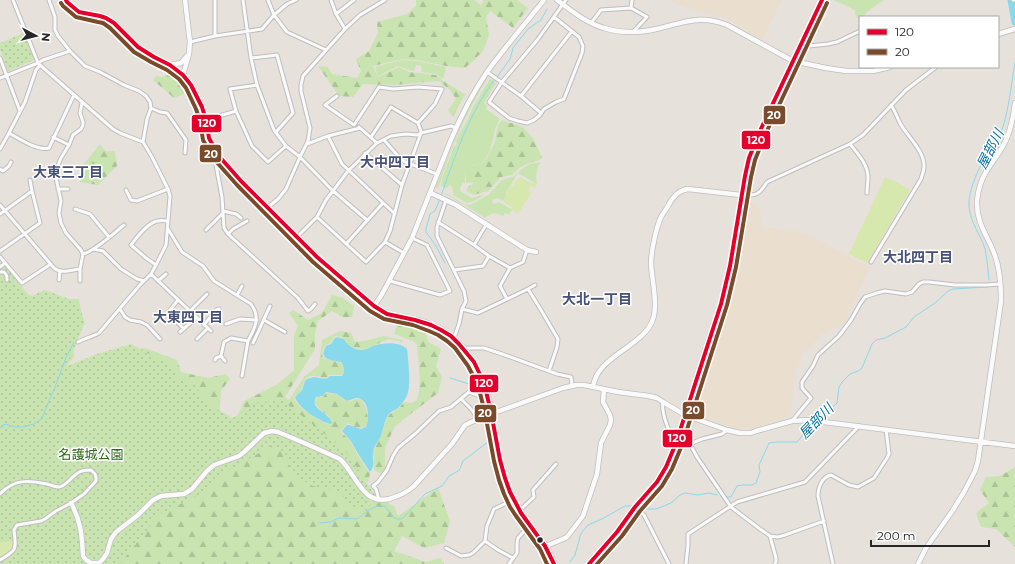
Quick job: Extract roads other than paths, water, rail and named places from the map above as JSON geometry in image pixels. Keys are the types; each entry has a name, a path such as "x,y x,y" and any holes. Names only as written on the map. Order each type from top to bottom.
{"main road":[{"path":"66,0 79,12 100,16 114,23 138,47 170,65 183,75 197,95 206,120 206,129 209,138 218,154 241,181 317,257 374,306 387,314 432,325 454,338 463,348 478,372 488,394 502,468 513,500 529,526 546,546 554,564"}],"street":[{"path":"13,0 39,64 113,129 143,142 152,157 170,196 166,245 151,274 99,333 93,337 85,338 78,342"},
{"path":"49,0 55,17 58,36 70,51 85,66 100,72 146,96 150,102 151,108 147,119 143,142"},
{"path":"183,75 190,42 185,0"},
{"path":"215,0 215,36"},
{"path":"243,0 251,58 257,85 276,132 286,146 300,157 332,190 367,220"},
{"path":"268,0 274,15 287,32 326,50"},
{"path":"190,42 215,36 262,30 274,15 288,4 296,0"},
{"path":"331,0 336,14 345,29"},
{"path":"336,14 354,0"},
{"path":"267,208 278,199 286,189 308,141 310,128 301,91 303,76 345,29 360,15 385,0"},
{"path":"374,306 390,281 433,194 437,174 471,97 487,72 544,0"},
{"path":"557,0 565,2 576,14 591,24 611,30 634,31 656,29 687,21 717,21 793,61 846,71 873,71 886,68"},
{"path":"631,8 632,0"},
{"path":"589,564 657,482 666,467 676,443 710,333 721,304 730,266 741,195 749,158 759,133 822,0"},
{"path":"554,17 579,37 583,46 582,53 564,99 544,109 534,120 527,123 509,118 489,102 502,82 538,39 554,17 565,2"},
{"path":"591,24 601,10 631,8 647,17 634,31"},
{"path":"999,34 1015,29"},
{"path":"521,96 572,31"},
{"path":"799,48 837,42 859,31"},
{"path":"1,147 25,102 39,64 43,60 70,51"},
{"path":"170,65 181,63 188,54"},
{"path":"251,58 277,55 293,113 276,132"},
{"path":"0,58 20,111"},
{"path":"0,78 39,64"},
{"path":"593,386 597,375 604,366 646,331 653,319 654,291 651,264 652,253 661,217 670,201 681,190 688,189 751,196 757,194 767,182 850,144 863,135 906,90 935,68"},
{"path":"487,72 521,96 541,113"},
{"path":"257,85 230,90 236,111 245,133 252,146 268,162 286,146"},
{"path":"354,125 379,87 418,87 442,89 435,104 418,123"},
{"path":"9,133 31,145 42,149 49,148 74,95"},
{"path":"337,96 325,105 360,128 377,143"},
{"path":"918,564 926,548 953,510 970,482 978,461 1001,301 999,272 994,254 980,224 977,202 982,179 1004,145 1013,127 1015,102"},
{"path":"80,281 80,269 83,254 82,250 66,233 61,223 59,213 61,201 56,178 58,165 73,135 83,125 80,114 82,103"},
{"path":"871,262 920,179 924,168 922,157 918,148 900,123 891,105"},
{"path":"317,217 366,262 385,242 390,231 409,163 421,131 418,123 391,107 371,137"},
{"path":"151,108 167,113 186,140 185,153"},
{"path":"206,120 236,111"},
{"path":"297,237 317,217 332,190 348,171 377,143 391,136 406,134 416,135 451,126 456,128"},
{"path":"307,144 328,136 360,128"},
{"path":"328,136 342,164 348,171 395,214"},
{"path":"54,138 69,145"},
{"path":"384,140 398,157 405,162 437,174"},
{"path":"0,142 1,147"},
{"path":"850,144 866,168 868,176 867,193"},
{"path":"218,154 216,165 222,197 224,228 228,234 298,298 308,311 315,304"},
{"path":"365,154 402,185"},
{"path":"0,169 3,170 11,162"},
{"path":"0,251 40,223 30,180"},
{"path":"58,189 68,189"},
{"path":"126,190 131,200 137,201 168,189"},
{"path":"0,214 32,191"},
{"path":"433,194 468,212 527,250 536,252"},
{"path":"444,199 437,227 437,236 464,291 466,301 462,309 454,338"},
{"path":"346,244 383,203"},
{"path":"0,205 50,264 57,270 62,272 80,269"},
{"path":"74,209 90,214 109,237"},
{"path":"223,212 236,214 241,218"},
{"path":"206,230 223,212"},
{"path":"156,265 131,245 147,227 157,220 168,221"},
{"path":"228,234 233,229 247,221"},
{"path":"438,222 510,268"},
{"path":"83,254 93,249 124,225"},
{"path":"474,245 486,225"},
{"path":"168,229 182,252 203,266 214,281 251,304 255,309 257,320 248,341 242,376"},
{"path":"390,281 440,295 450,290 427,245 412,238"},
{"path":"385,242 404,253"},
{"path":"93,249 103,251 121,269 137,280 144,281"},
{"path":"507,299 500,286 510,268 523,262 527,250"},
{"path":"454,270 483,266 489,256"},
{"path":"0,257 22,283 50,264"},
{"path":"0,267 5,263"},
{"path":"60,271 60,280"},
{"path":"0,272 4,272 7,275 6,280"},
{"path":"151,274 211,331"},
{"path":"158,281 166,274"},
{"path":"792,421 810,398 802,388 802,382 813,366 818,355 839,336 865,297 885,291 906,294 912,292 919,284 923,282 955,285 1000,284"},
{"path":"462,309 478,313 535,285"},
{"path":"237,295 242,286"},
{"path":"528,289 558,339 557,347 549,371"},
{"path":"190,311 207,294"},
{"path":"178,300 167,314 184,329"},
{"path":"252,343 259,332 270,306"},
{"path":"120,309 125,317 147,325 160,339"},
{"path":"204,325 218,309"},
{"path":"180,332 196,318"},
{"path":"226,324 240,320 257,320"},
{"path":"264,320 285,332"},
{"path":"197,339 208,328"},
{"path":"254,329 259,332"},
{"path":"221,356 224,342 231,338 248,341"},
{"path":"463,348 484,348 549,371 571,377 572,386"},
{"path":"215,360 221,356"},
{"path":"221,356 225,361"},
{"path":"71,503 80,524 84,556 86,560 91,563 99,562 103,560 107,553 111,539 116,532 138,515 153,500 161,496 184,494 192,489 214,465 239,456 264,433 272,431 288,436 340,459 347,465 368,495 379,500 393,498 402,495 409,490 452,444 465,425 477,419 563,388 584,385 593,386 604,390 657,398 685,415 727,430 740,432 751,432 792,421 814,420 1015,446"},
{"path":"546,546 567,537 583,516 597,474 601,443 611,420 603,402 604,390"},
{"path":"379,500 376,489 373,486 387,470 398,448 439,411 451,407 469,392 480,396 488,394"},
{"path":"461,399 470,407 477,419"},
{"path":"663,402 662,408 668,428 676,443"},
{"path":"686,564 688,534 737,502 804,482 860,426"},
{"path":"833,564 818,491 823,479 831,474 849,485 858,487 874,478 888,454 886,429"},
{"path":"676,443 690,444 722,434 727,430"},
{"path":"690,444 697,457 731,507 770,536 778,537 824,521"},
{"path":"519,511 534,497 533,490 556,464"},
{"path":"0,494 9,485 17,482 37,482 57,487 65,484 80,471 91,470 95,474 96,481 84,494 71,503 41,521 17,525 14,530 15,549 12,553 0,560"},
{"path":"446,548 461,556 473,553 485,541 494,508 513,500"},
{"path":"635,507 644,515 669,564"},
{"path":"509,564 517,553 516,543 518,538 529,526"},
{"path":"770,536 776,561 775,564"},
{"path":"485,541 513,558"}],"water":[{"path":"337,337 344,339 351,347 359,350 365,350 373,346 391,343 403,346 407,349 409,364 409,388 400,406 387,417 380,438 373,450 373,464 370,472 351,441 342,431 347,425 361,429 366,427 368,410 361,399 355,398 347,401 337,394 326,392 323,396 316,397 315,405 328,416 332,423 331,424 326,423 310,414 300,406 295,397 302,390 307,379 314,377 326,379 330,376 342,376 344,369 341,362 330,360 325,357 324,354 326,346 331,344"}],"waterway":[{"name":"屋部川","path":"1011,0 1015,22"},
{"path":"497,77 510,59 513,48 528,29 541,20 547,9"},
{"name":"屋部川","path":"989,280 985,249 971,218 969,201 971,189 979,170 984,160 995,146 1001,132 1009,102 1015,62"},
{"path":"441,196 457,150 470,120 495,79"},
{"path":"440,199 435,211 430,214 426,232 436,246 445,263"},
{"name":"屋部川","path":"819,419 837,403 839,387 850,374 862,368 872,344 876,340 885,338 906,327 914,317 935,303 948,291 953,289 988,287"},
{"path":"0,428 5,424 23,427 34,424 42,418 67,355 74,342"},
{"path":"450,378 469,384 479,392"},
{"name":"屋部川","path":"726,497 731,497 737,486 752,485 756,483 760,472 759,465 769,443 796,442 815,423"},
{"path":"319,523 330,522 339,518 357,519 377,506 385,506 393,517 401,519 425,494 442,486 449,476 460,469 463,461 488,442"},
{"name":"屋部川","path":"640,509 656,509 671,503 680,495 685,493 698,495 709,493 717,495"},
{"name":"屋部川","path":"570,562 575,555 580,536 588,525 625,506 633,506"}],"district":[{"name":"大中四丁目","path":"395,162"},
{"name":"大東三丁目","path":"68,172"},
{"name":"大北四丁目","path":"918,257"},
{"name":"大北一丁目","path":"597,299"},
{"name":"大東四丁目","path":"188,317"}],"park label":[{"name":"名護城公園","path":"91,454"}]}
